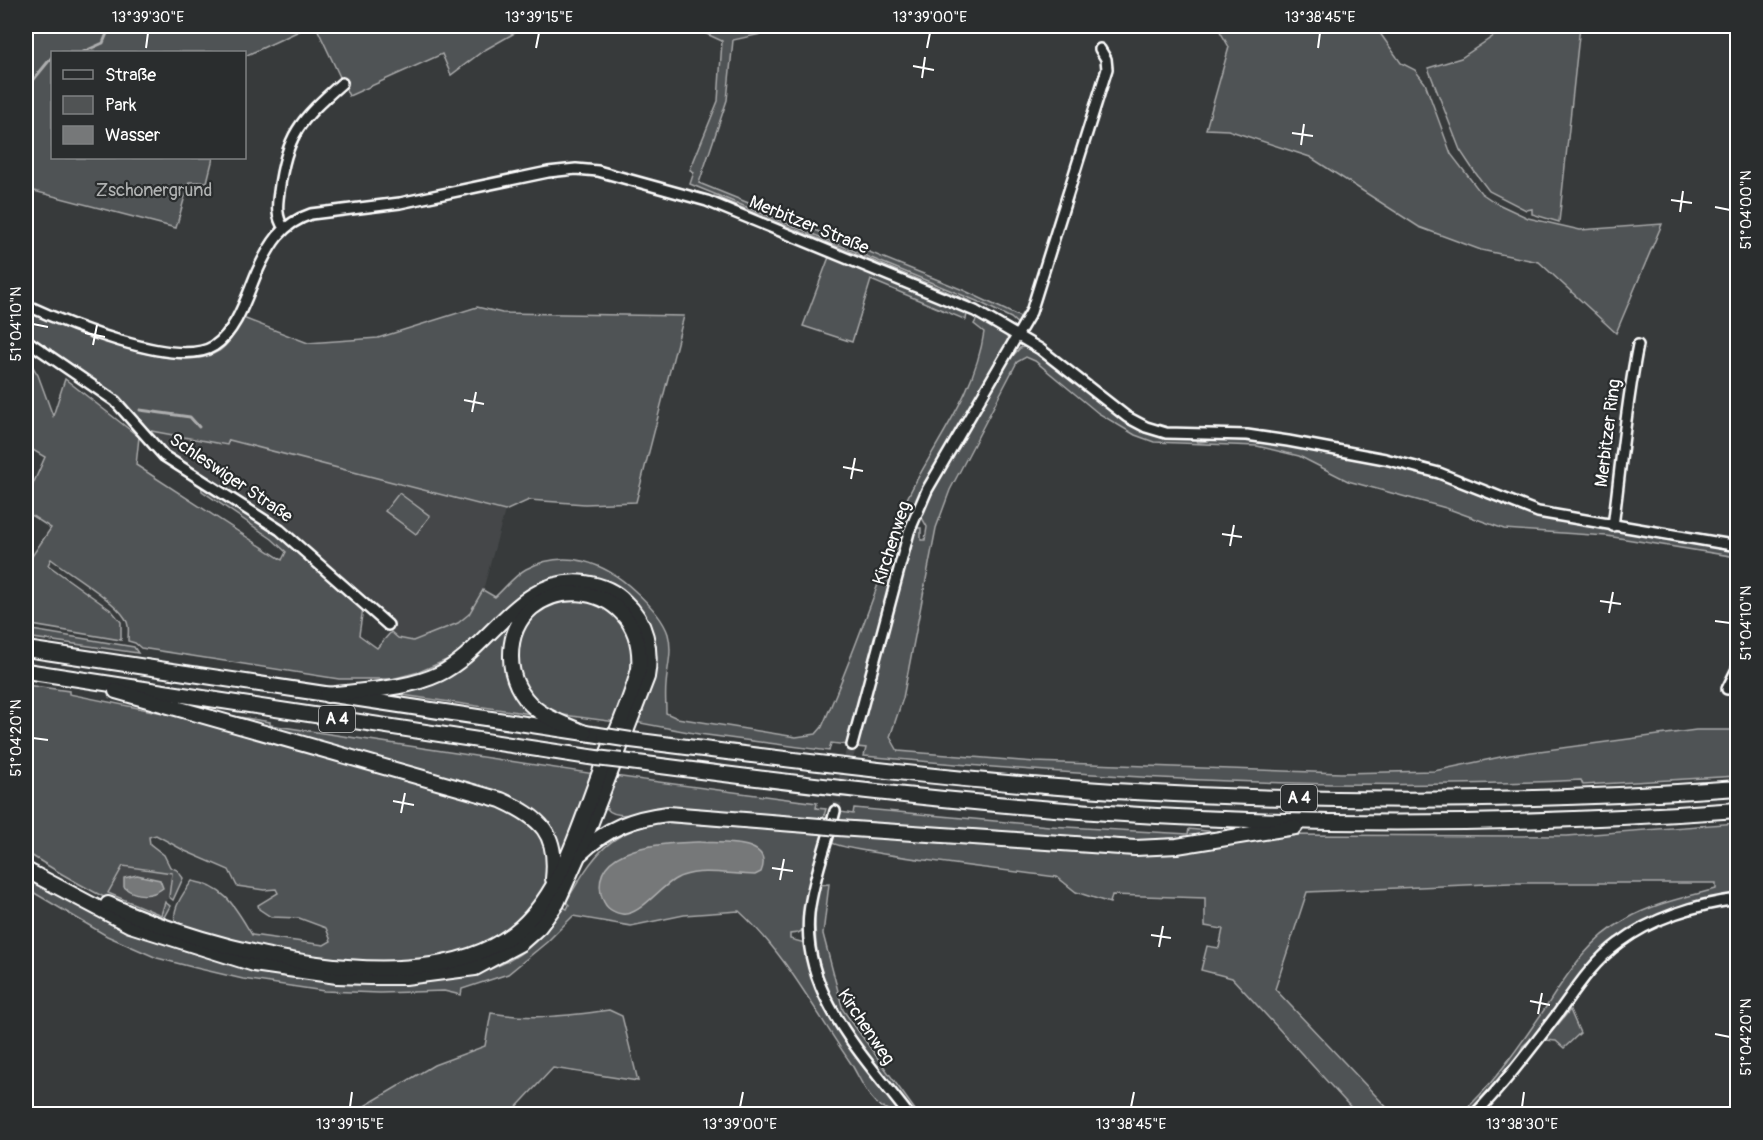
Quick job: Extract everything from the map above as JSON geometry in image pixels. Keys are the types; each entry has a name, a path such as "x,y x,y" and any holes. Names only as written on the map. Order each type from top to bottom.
{"highway":[{"name":"A 4","path":"327,695 388,687 438,674 463,659 537,592 554,585 578,582 602,587 624,600 635,613 644,630 650,658 647,677 578,856"},
{"path":"26,860 102,902 164,927 267,956 339,966 399,967 444,962 479,953 504,940 522,927 534,914 564,864 635,683 640,658 635,631 615,606 593,594 562,594 538,603 523,617 512,643 512,674 519,690 535,708 585,733"},
{"name":"A 4","path":"26,649 631,740 946,777 1191,795 1460,800 1583,797 1737,788"},
{"name":"A 4","path":"26,671 596,758 822,787 996,804 1109,813 1327,822 1572,820 1737,810"},
{"path":"78,679 148,702 501,800 537,820 547,832 553,847 552,884"},
{"path":"26,870 130,926 254,964 328,975 405,977 475,968 521,943 539,927 557,903 578,856 605,833 644,816 668,814 1135,848 1177,846 1327,822"}],"street":[{"path":"1019,335 1031,312 1107,69 1100,49"},
{"path":"284,228 278,220 278,197 283,164 290,140 308,113 342,83"},
{"name":"Merbitzer Straße","path":"26,305 68,323 124,342 173,351 201,351 213,347 224,337 236,318 270,245 284,228 296,219 311,214 406,202 548,172 576,169 598,171 707,201 975,311 1040,349 1127,417 1146,427 1166,433 1247,435 1278,439 1385,459 1439,473 1538,512 1613,526"},
{"name":"Kirchenweg","path":"852,745 909,532 927,490 1019,335"},
{"name":"Schleswiger Straße","path":"26,340 115,401 164,456 280,530 388,626"},
{"name":"Merbitzer Ring","path":"1613,526 1628,420 1629,392 1638,345"},
{"path":"1613,526 1737,546"},
{"path":"1727,689 1737,667"},
{"name":"Kirchenweg","path":"835,810 809,913 811,960 819,987 832,1011 908,1114"},
{"path":"1475,1114 1526,1055 1587,974 1611,950 1663,919 1716,902 1737,899"}],"shaded area":[{"path":"146,430 227,445 228,440 505,511 483,590 469,614 458,623 413,641 398,638 391,632 395,626 283,525 165,453"},
{"path":"123,866 172,873 171,894 163,905 165,908 161,915 108,893"}],"green space":[{"name":"Zschonergrund","path":"26,26 310,26 246,56 246,51 51,51 51,159 213,159 207,182 189,182 176,228 26,189"},
{"path":"316,26 527,26 483,51 451,75 442,54 349,96"},
{"path":"699,26 760,26 761,34 733,40 727,100 699,183 963,290 1020,317 1027,306 1037,279 1029,312 1020,326 1011,318 979,302 690,184 694,172 690,170 718,101 722,41 700,31"},
{"path":"1217,26 1375,26 1401,63 1415,70 1425,83 1451,154 1481,193 1528,218 1580,230 1662,224 1616,333 1539,262 1481,250 1419,227 1310,157 1228,130 1206,129 1229,47"},
{"path":"1501,26 1580,26 1559,222 1532,214 1532,209 1526,210 1489,191 1460,150 1428,68 1461,58 1501,31"},
{"path":"714,196 861,256 860,258 713,199"},
{"path":"829,257 967,313 966,320 871,280 852,342 803,326"},
{"path":"864,257 972,302 971,304 863,259"},
{"path":"477,307 502,313 684,316 636,502 585,504 529,500 505,511 229,440 227,445 146,430 116,395 26,334 26,310 93,338 151,355 178,359 201,358 223,348 243,318 308,343 378,338"},
{"path":"978,317 1007,334 1008,346 942,454 913,509 848,745 831,743 829,751 699,734 635,722 652,641 562,578 568,574 542,581 523,592 472,643 451,658 419,672 392,679 339,679 141,648 128,641 128,624 111,603 51,559 48,565 112,611 121,622 121,640 26,624 26,565 51,528 26,512 26,500 45,457 26,446 26,356 38,375 53,416 65,379 139,437 136,465 282,560 286,552 272,539 202,491 201,483 276,530 363,608 359,635 377,648 391,632 398,638 413,641 458,623 469,614 483,590 495,597 526,569 555,560 584,561 610,572 623,581 645,600 662,622 668,634 670,647 666,713 677,718 796,737 816,734 822,727 851,657 877,587 894,530 908,498 970,382 984,332 974,324"},
{"path":"1027,346 1133,426 1153,434 1195,438 1198,442 1208,441 1208,438 1280,444 1382,464 1439,478 1538,515 1737,550 1737,557 1607,536 1504,529 1446,508 1348,481 1299,456 1257,446 1154,442 1135,435 1098,413 1035,361 1026,357 1017,362 950,490 936,528 903,698 890,737 898,751 1035,762 1341,773 1434,771 1510,755 1696,730 1737,730 1737,776 1583,785 1581,780 1402,784 1222,781 1043,771 864,756 866,748 857,747 916,528 921,528 921,540 925,540 927,527 921,516 947,463 1010,359 1020,348"},
{"path":"399,493 430,516 416,534 385,511"},
{"path":"591,598 624,619 636,659 616,722 556,714 531,698 514,663 522,627 546,602"},
{"path":"520,613 507,651 538,715 389,693 472,658"},
{"path":"26,629 134,647 138,653 26,637"},
{"path":"26,685 69,691 69,694 202,721 509,808 545,834 549,865 548,880 540,896 526,914 494,939 454,955 408,961 358,961 258,946 176,924 176,908 192,881 204,884 221,893 235,907 252,935 324,945 331,941 326,928 299,918 271,917 259,909 258,905 278,893 276,889 264,890 237,886 229,870 185,851 156,835 149,837 150,844 164,855 170,867 177,870 183,878 173,900 169,897 172,873 123,866 108,893 161,915 165,902 170,906 164,917 135,911 94,892 26,852"},
{"path":"201,711 270,722 270,725 595,774 560,860 540,816"},
{"path":"614,776 817,803 816,808 826,809 823,819 761,814 643,812 620,815 610,812 603,803"},
{"path":"854,808 1049,826 1188,834 1189,829 1217,832 1164,840 1125,841 839,820 841,812 853,814"},
{"path":"666,822 823,834 811,884 805,929 790,934 790,939 805,943 819,991 830,1013 857,1054 902,1114 883,1108 870,1097 799,983 771,945 739,911 684,915 631,926 573,916 547,942 508,974 462,989 461,995 444,991 380,993 324,991 243,979 157,958 107,936 26,888 26,875 84,908 124,927 165,944 216,959 378,978 448,979 481,972 512,959 540,938 563,907 567,909 569,905 566,902 585,871 605,847 630,831"},
{"path":"1737,823 1737,895 1702,902 1614,942 1584,971 1536,1035 1523,1046 1514,1064 1469,1114 1461,1114 1499,1072 1573,967 1596,941 1635,914 1716,889 1716,883 1510,883 1307,892 1275,989 1393,1114 1357,1114 1232,978 1201,970 1207,946 1219,948 1223,929 1205,926 1205,898 1112,895 1110,903 1076,892 1057,877 866,851 831,842 834,835 1117,854 1275,835 1567,836"},
{"path":"829,884 823,934 843,1010 918,1114 912,1114 852,1035 825,983 817,954 815,922 819,885"},
{"path":"609,1010 622,1016 638,1081 553,1068 510,1114 351,1114 434,1065 485,1046 491,1013 550,1016"},
{"path":"1570,1010 1580,1033 1564,1048 1556,1041 1545,1040"}],"water":[{"path":"700,842 732,843 753,848 760,853 763,861 761,872 755,875 699,872 682,876 674,879 637,910 629,913 622,914 611,910 604,902 601,894 601,877 608,865 620,856 652,846"},
{"path":"137,875 160,880 163,888 144,895 133,893 124,887 124,878"}],"waterway":[{"path":"85,51 103,43 110,26"},
{"path":"26,89 51,58"},
{"path":"140,410 190,417 199,427"}],"tunnel":[{"path":"835,811 852,745"}]}
